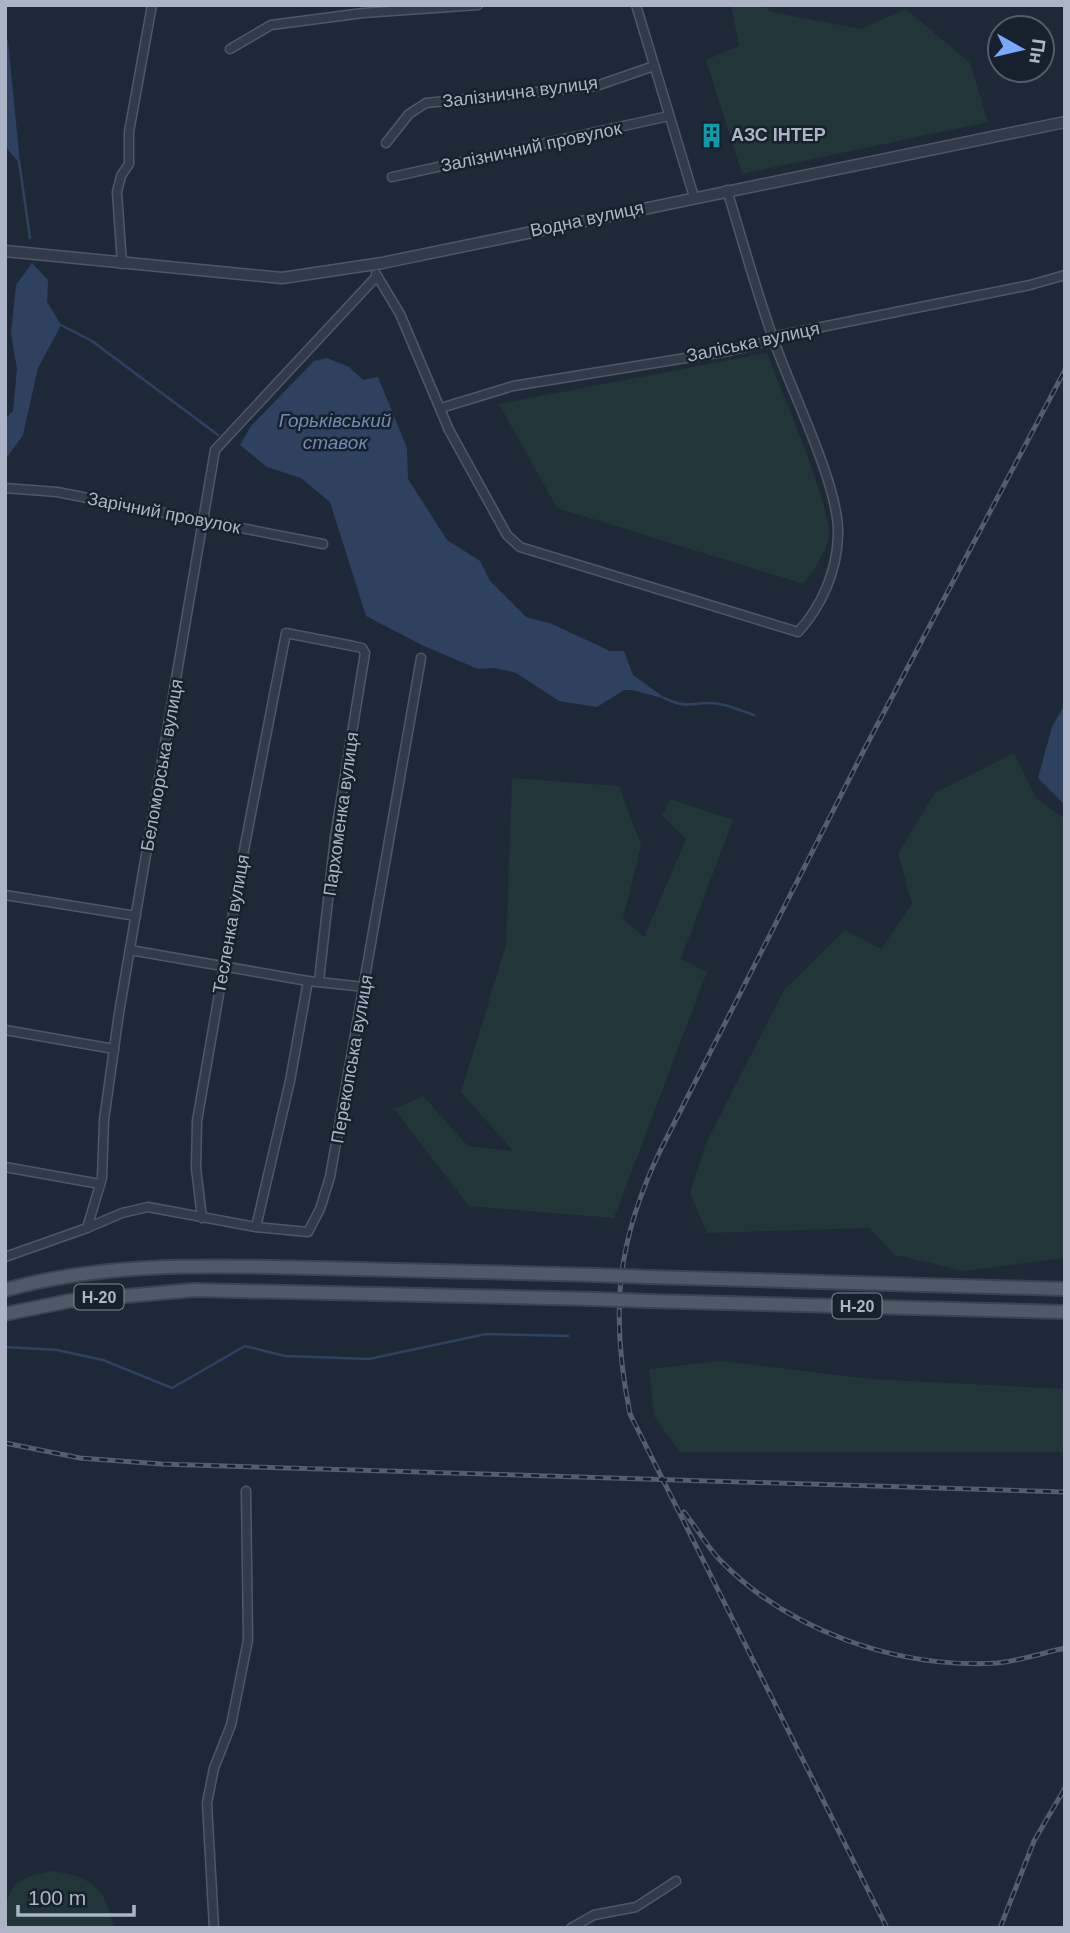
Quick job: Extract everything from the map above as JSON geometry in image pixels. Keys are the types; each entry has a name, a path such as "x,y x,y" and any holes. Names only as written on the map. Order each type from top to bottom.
{"main road":[{"name":"Н-20","path":"5,1290 65,1276 188,1266 650,1276 1065,1289"},
{"path":"65,1276 69,1301"},
{"name":"Н-20","path":"5,1314 69,1301 194,1290 1065,1312"}],"street":[{"path":"122,264 117,192 121,176 130,164 129,132 152,5"},
{"path":"230,49 271,25 363,13 478,5"},
{"path":"636,5 694,197"},
{"name":"Залізнична вулиця","path":"386,143 409,114 426,103 596,86 654,66"},
{"name":"Залізничний провулок","path":"392,177 669,116"},
{"name":"Водна вулиця","path":"5,251 282,278 373,265 1065,121"},
{"path":"373,265 400,314 449,430 507,535 520,547 799,632 810,619 833,572 838,534 833,496 772,337 727,190"},
{"name":"Заліська вулиця","path":"441,408 513,386 729,351 761,343 772,337 1030,285 1065,275"},
{"name":"Беломорська вулиця","path":"87,1228 100,1184 104,1120 114,1049 215,450 377,276"},
{"name":"Зарічний провулок","path":"5,488 57,492 323,544"},
{"name":"Пархоменка вулиця","path":"286,633 362,648 364,665 337,825 318,981"},
{"name":"Тесленка вулиця","path":"202,1218 196,1168 197,1121 286,633"},
{"name":"Перекопська вулиця","path":"87,1228 122,1213 148,1207 256,1227 308,1231 320,1209 330,1177 421,658"},
{"path":"5,895 136,916"},
{"path":"131,950 308,981 365,987"},
{"path":"256,1227 290,1081 308,981"},
{"path":"5,1030 114,1049"},
{"path":"5,1167 100,1184"},
{"path":"5,1257 87,1228"},
{"path":"214,1928 207,1804 214,1768 231,1725 248,1640 246,1491"},
{"path":"571,1928 594,1915 636,1907 676,1881"}],"green space":[{"path":"731,5 763,5 771,12 861,29 906,9 970,63 988,122 742,174 706,60 739,46"},
{"path":"767,353 814,475 828,522 829,536 825,549 804,584 557,508 499,404"},
{"path":"1014,753 1036,798 1065,819 1065,1258 964,1271 895,1255 869,1228 707,1233 690,1193 705,1145 784,990 845,930 881,949 912,904 898,853 935,793"},
{"path":"512,778 619,786 641,845 623,919 644,937 686,839 662,815 671,799 733,820 681,959 707,972 614,1218 469,1206 394,1109 423,1096 468,1146 513,1151 461,1092 506,945"},
{"path":"721,1361 871,1379 1065,1389 1065,1452 680,1452 654,1416 649,1369"},
{"path":"52,1871 78,1877 95,1887 106,1903 114,1928 5,1928 7,1904 13,1888 27,1877"}],"water":[{"path":"5,34 8,41 20,164 5,146"},
{"path":"32,263 48,280 47,302 61,325 38,368 23,435 5,460 5,419 13,411 17,369 11,333 16,285"},
{"name":"Горьківський ставок","path":"327,358 349,367 363,380 378,377 407,448 408,479 447,540 480,561 490,581 526,617 552,624 610,651 624,651 633,675 666,699 624,690 597,707 559,701 516,673 495,668 478,669 422,645 366,616 330,502 301,478 267,467 240,445 251,426 314,361"},
{"path":"1065,704 1065,805 1038,778 1052,727"}],"waterway":[{"path":"19,161 30,238"},
{"path":"57,323 92,341 218,435"},
{"path":"664,698 685,705 718,704 754,715"},
{"path":"5,1347 57,1350 103,1360 172,1388 245,1346 285,1356 369,1359 486,1334 568,1336"}],"railway":[{"path":"887,1928 630,1414 620,1344 621,1280 634,1217 660,1151 864,750 1065,370"},
{"path":"5,1443 80,1458 161,1464 1065,1492"},
{"path":"684,1512 714,1554 747,1584 811,1625 847,1640 884,1652 959,1663 1005,1662 1065,1648"},
{"path":"1000,1928 1034,1841 1065,1788"}],"place":[{"name":"АЗС ІНТЕР","path":"711,135"}]}
